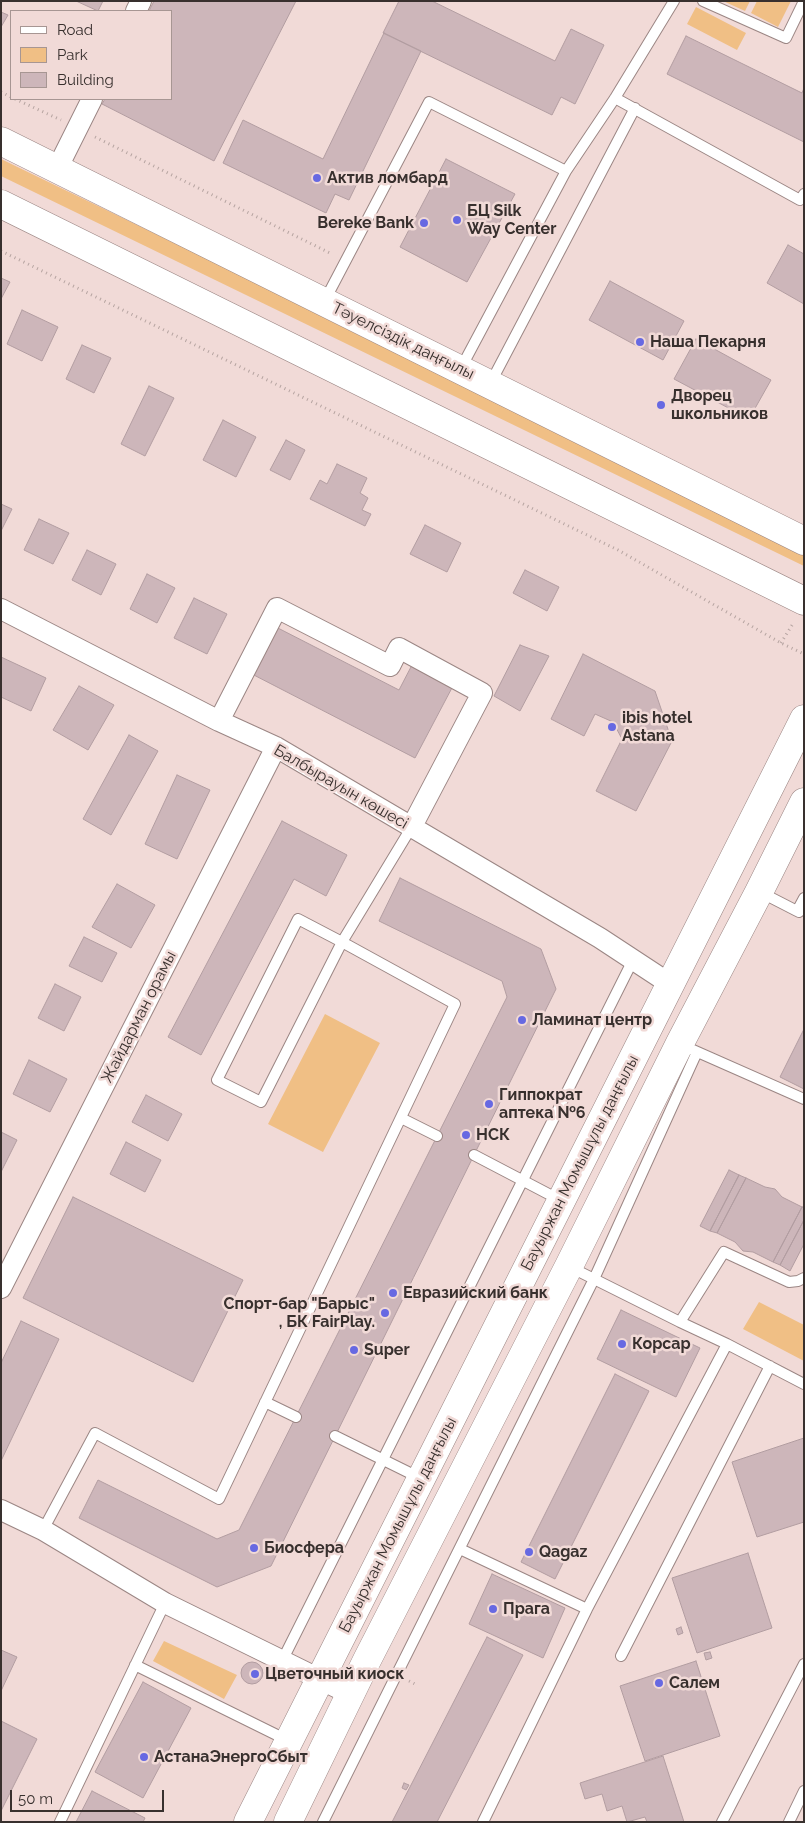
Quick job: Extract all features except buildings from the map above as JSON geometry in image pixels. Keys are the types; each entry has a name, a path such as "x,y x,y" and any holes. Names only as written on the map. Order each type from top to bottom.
{"main road":[{"name":"Тәуелсіздік даңғылы","path":"1,141 804,542"},
{"path":"1,204 799,611"},
{"name":"Бауыржан Момышұлы даңғылы","path":"248,1822 804,719"},
{"name":"Бауыржан Момышұлы даңғылы","path":"289,1821 350,1694 569,1266 688,1048 759,892 804,802"}],"street":[{"path":"57,169 92,100"},
{"path":"219,721 277,608 390,666 399,648 482,693 411,828"},
{"name":"Балбырауын көшесі","path":"1,609 219,721 276,747 600,938 670,984"},
{"name":"Жайдарман орамы","path":"1,1288 276,747"},
{"path":"1,1510 43,1530 165,1602 350,1694"}],"lane":[{"path":"460,370 566,171 616,98 674,1"},
{"path":"703,1 786,38 804,1"},
{"path":"616,98 803,199"},
{"path":"324,302 429,102 566,171"},
{"path":"490,384 635,108"},
{"path":"43,1530 95,1433 219,1499 455,1004 342,942 298,919 217,1080 261,1102 342,942 411,828"},
{"path":"759,892 801,912 804,898"},
{"path":"282,1661 633,960"},
{"path":"323,1822 594,1279 688,1048 804,1099"},
{"path":"401,1118 437,1136"},
{"path":"474,1155 561,1200"},
{"path":"680,1322 724,1252 790,1282 804,1278"},
{"path":"569,1266 804,1384"},
{"path":"483,1822 586,1609 727,1344"},
{"path":"621,1656 770,1366"},
{"path":"265,1402 296,1417"},
{"path":"335,1436 421,1478"},
{"path":"460,1549 586,1609"},
{"path":"60,1822 165,1602"},
{"path":"722,1822 804,1664"},
{"path":"135,1665 289,1741"},
{"path":"789,1822 804,1790"}],"path":[{"path":"17,100 78,128 346,261"},
{"path":"1,251 618,550 781,643 804,654"},
{"path":"781,643 799,611"}],"green space":[{"path":"723,1 750,1 745,11"},
{"path":"757,1 791,1 778,27 751,13"},
{"path":"696,7 746,33 737,50 687,24"},
{"path":"1,159 804,548 804,566 1,176"},
{"path":"325,1014 380,1043 323,1152 268,1124"},
{"path":"759,1302 804,1325 804,1361 743,1329"},
{"path":"164,1641 237,1675 224,1699 153,1661"}],"place":[{"name":"Актив ломбард","path":"317,178"},
{"name":"БЦ Silk Way Center","path":"457,220"},
{"name":"Bereke Bank","path":"424,223"},
{"name":"Наша Пекарня","path":"640,342"},
{"name":"Дворец школьников","path":"661,405"},
{"name":"ibis hotel Astana","path":"612,727"},
{"name":"Ламинат центр","path":"522,1020"},
{"name":"Гиппократ аптека №6","path":"489,1104"},
{"name":"НСК","path":"466,1135"},
{"name":"Евразийский банк","path":"393,1293"},
{"name":"Спорт-бар \"Барыс\" , БК FairPlay.","path":"385,1313"},
{"name":"Корсар","path":"622,1344"},
{"name":"Super","path":"354,1350"},
{"name":"Биосфера","path":"254,1548"},
{"name":"Qagaz","path":"529,1552"},
{"name":"Прага","path":"493,1609"},
{"name":"Цветочный киоск","path":"255,1674"},
{"name":"Салем","path":"659,1683"},
{"name":"АстанаЭнергоСбыт","path":"144,1757"}]}
